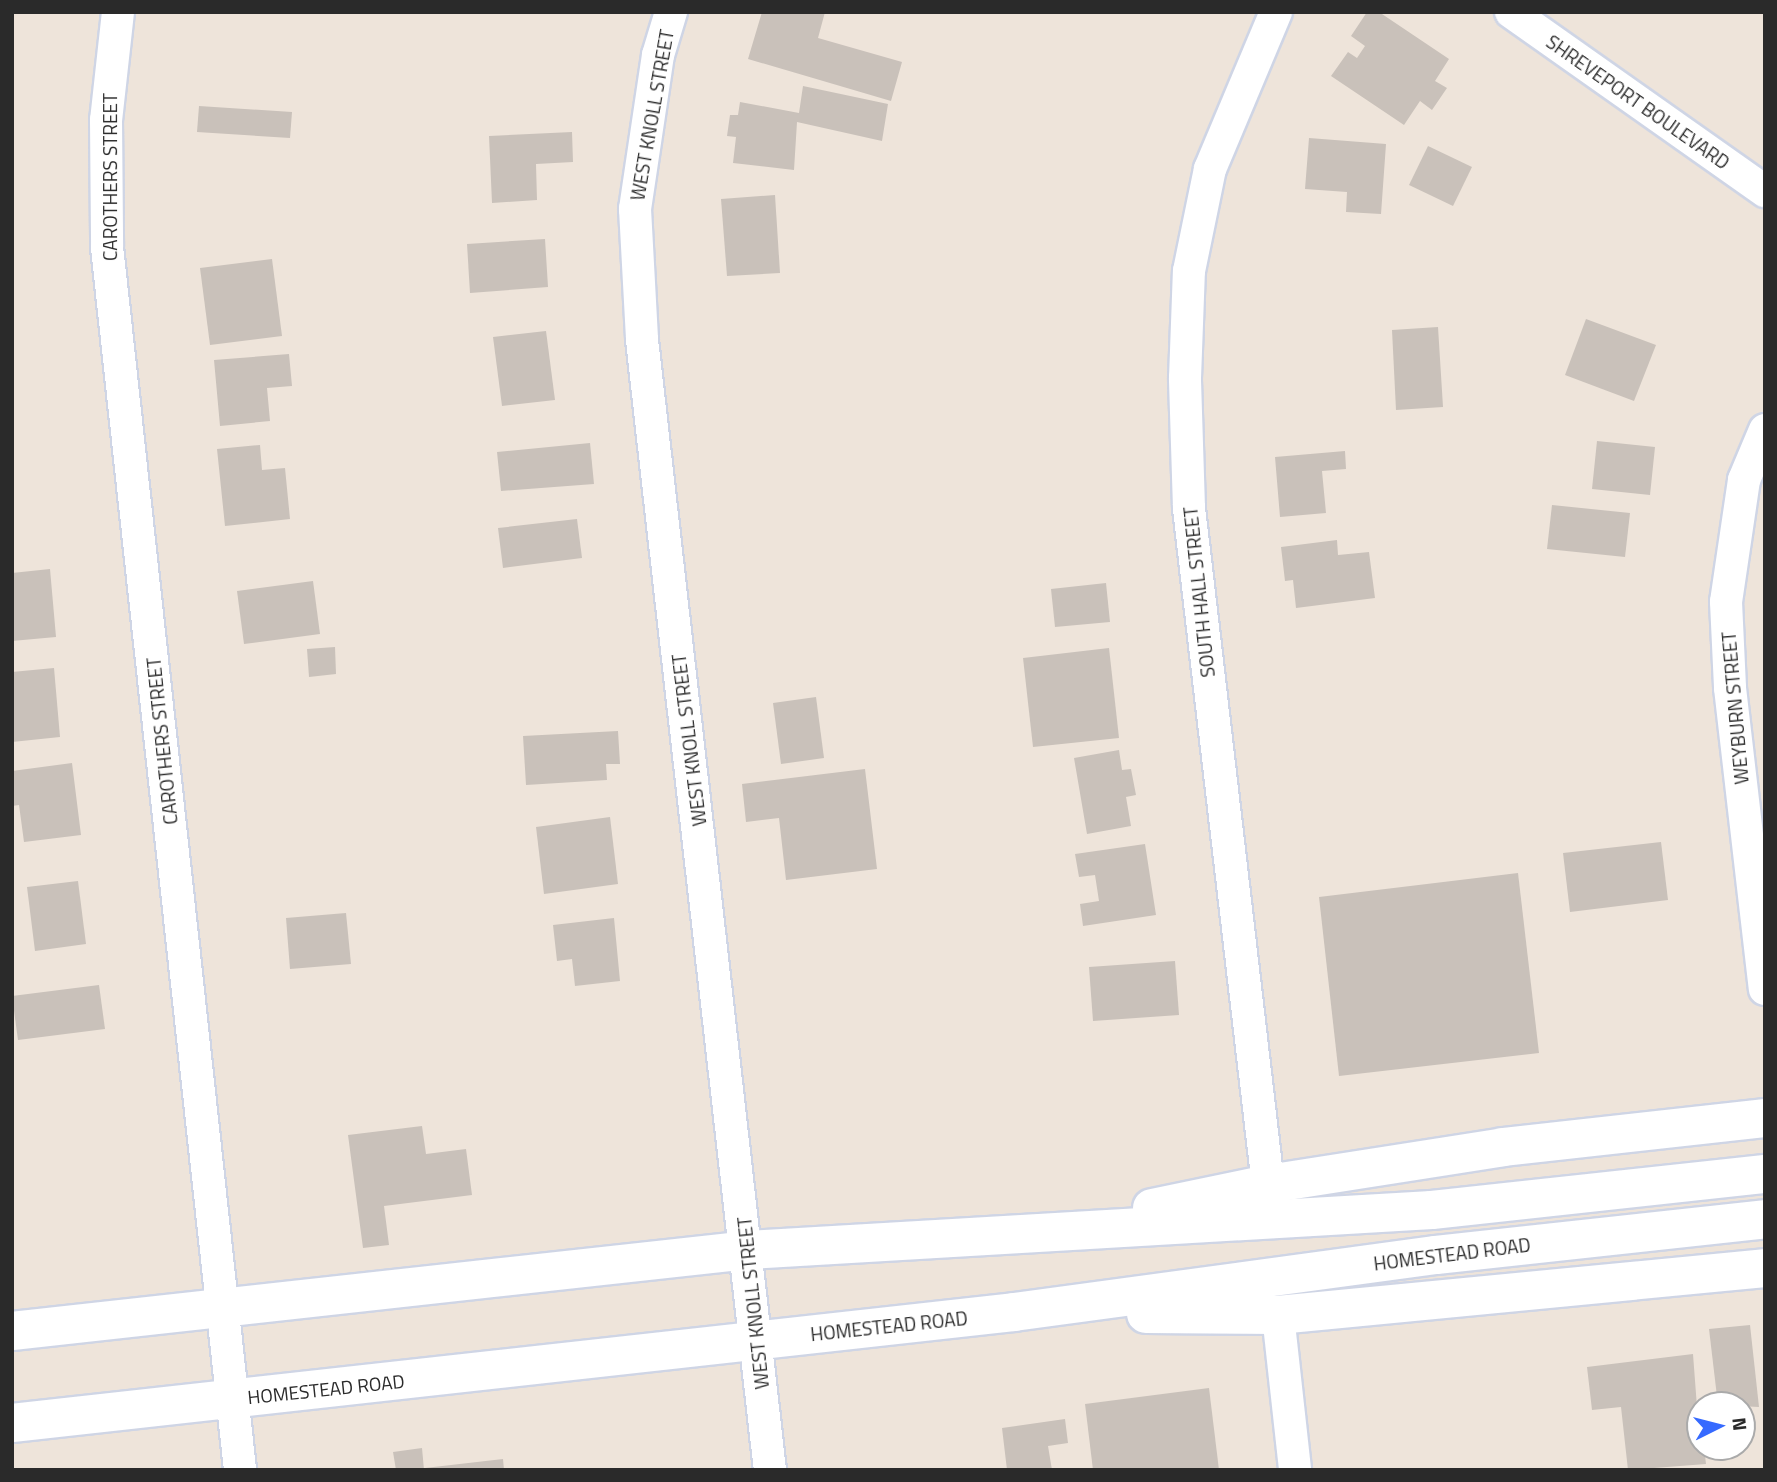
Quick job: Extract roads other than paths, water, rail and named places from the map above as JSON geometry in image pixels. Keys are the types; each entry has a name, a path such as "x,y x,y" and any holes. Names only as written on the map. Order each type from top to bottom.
{"main road":[{"path":"1010,1237 1268,1184 1503,1147 1765,1118"},
{"path":"12,1331 748,1250 1010,1237 1432,1210 1765,1174"},
{"name":"HOMESTEAD ROAD","path":"12,1423 1014,1312 1436,1255 1765,1219"},
{"path":"1014,1312 1278,1315 1765,1268"}],"street":[{"name":"CAROTHERS STREET","path":"118,12 106,120 107,247 226,1308 240,1470"},
{"name":"WEST KNOLL STREET","path":"671,12 659,55 635,209 642,341 748,1250 770,1470"},
{"name":"SOUTH HALL STREET","path":"1268,1184 1189,508 1185,378 1189,271 1210,169 1276,12"},
{"name":"SHREVEPORT BOULEVARD","path":"1511,12 1765,191"},
{"name":"WEYBURN STREET","path":"1765,430 1744,480 1726,602 1730,688 1765,989"},
{"path":"1278,1315 1295,1470"}]}
